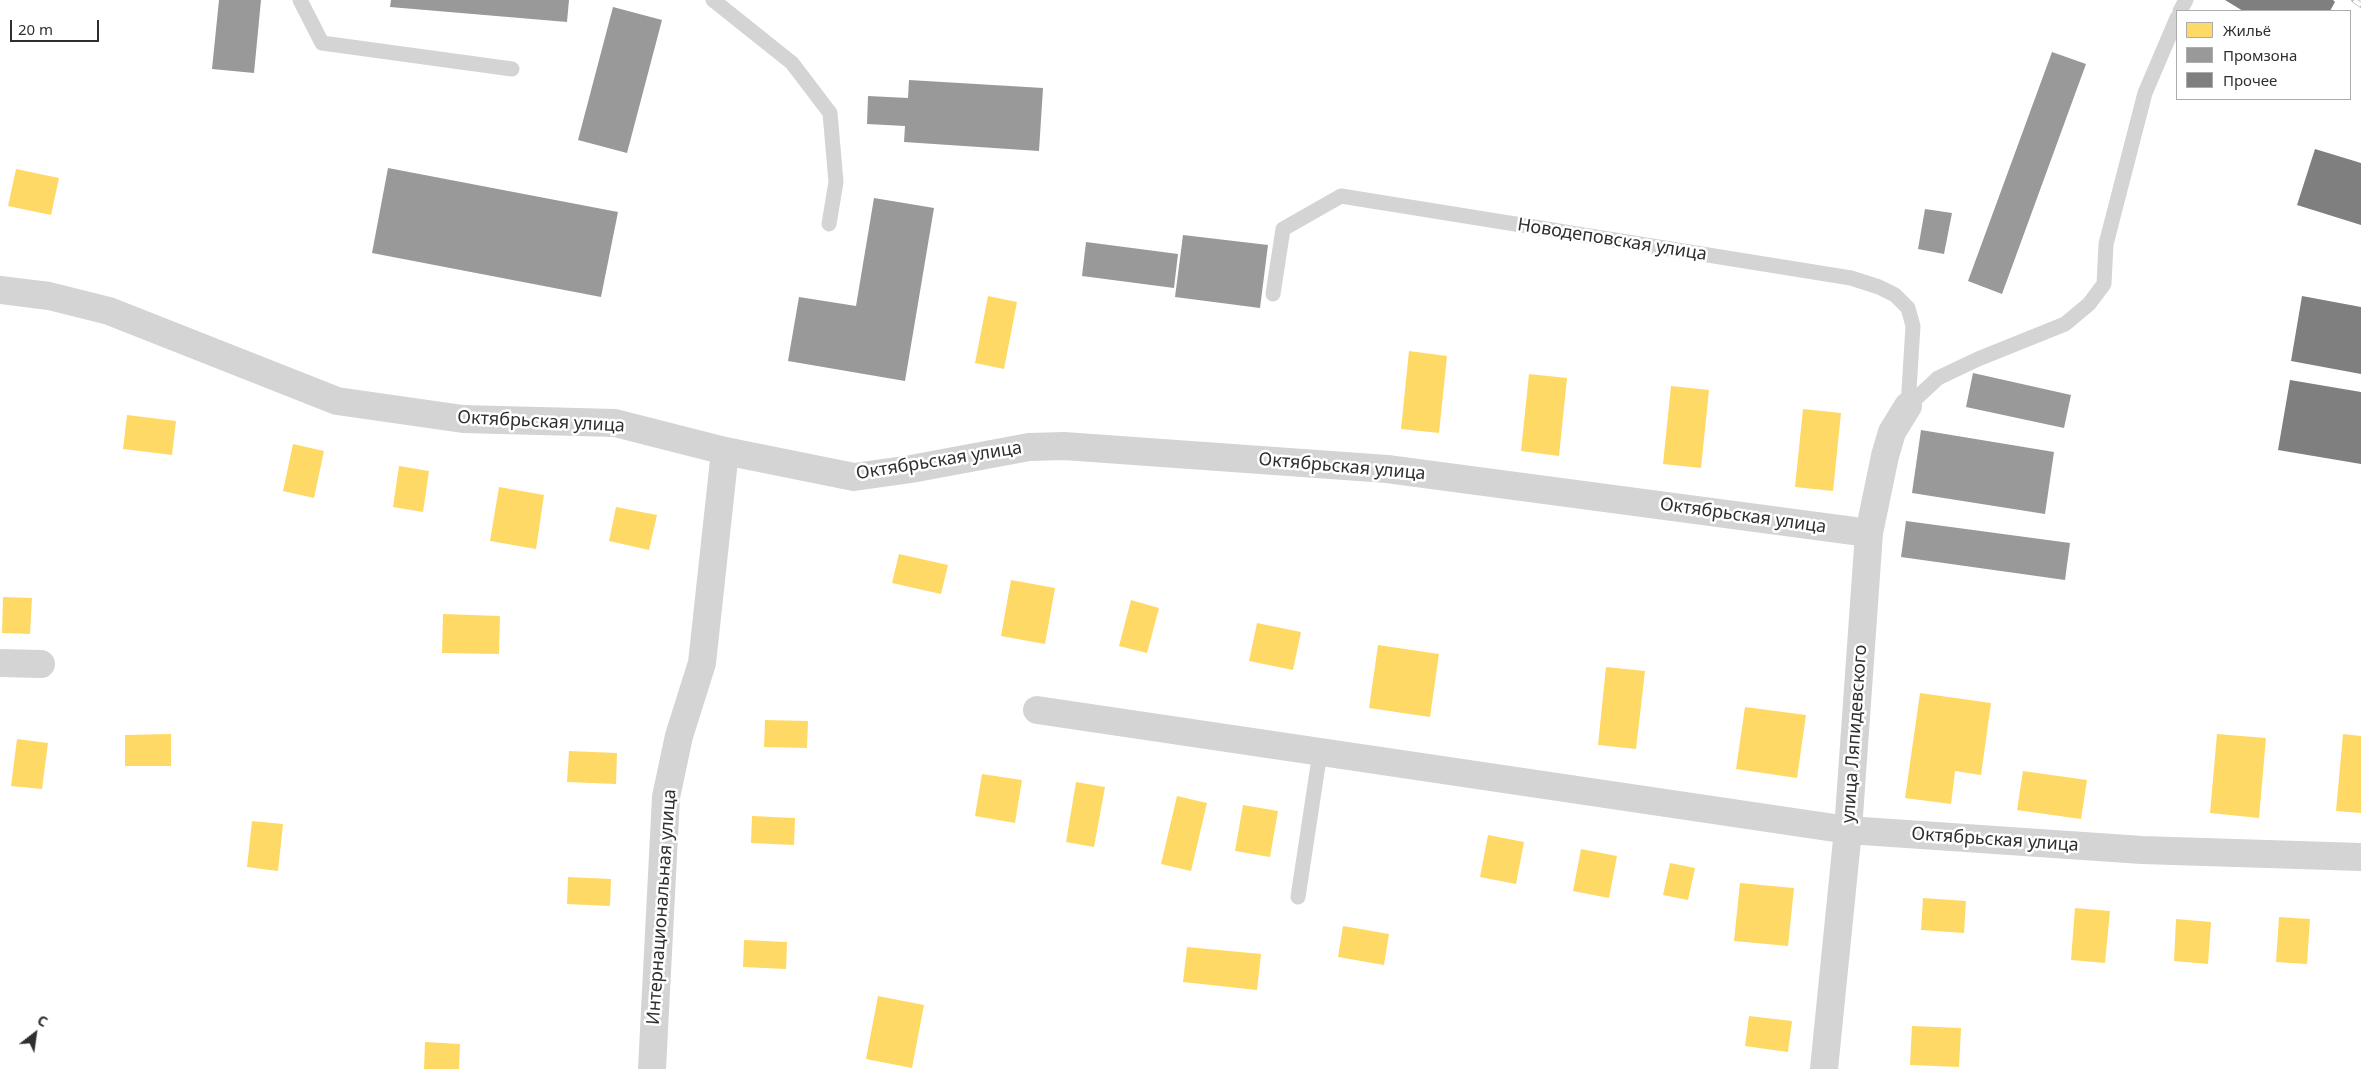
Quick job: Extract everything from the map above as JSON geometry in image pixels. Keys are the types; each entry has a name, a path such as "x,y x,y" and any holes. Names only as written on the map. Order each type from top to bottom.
{"street":[{"name":"Октябрьская улица","path":"0,290 49,296 109,311 337,401 463,419 615,423 725,451 854,477 911,469 1029,447 1064,446 1377,468 1869,533"},
{"name":"улица Ляпидевского","path":"1824,1069 1848,830 1869,533 1892,432 1908,406"},
{"name":"Интернациональная улица","path":"652,1069 666,797 679,736 702,663 725,451"},
{"path":"0,663 41,664"},
{"name":"Октябрьская улица","path":"1037,710 1848,830 2142,850 2361,857"}],"lane":[{"path":"300,0 322,43 512,70"},
{"path":"713,0 792,63 830,112 836,182 829,224"},
{"path":"1908,406 1938,378 1978,359 2065,324 2089,304 2104,284 2106,244 2145,93 2176,20"},
{"name":"Новодеповская улица","path":"1272,294 1283,229 1342,196 1851,278 1879,287 1895,295 1908,308 1913,326 1908,406"},
{"path":"1298,897 1320,752"}],"building: Жильё":[{"path":"16,169 59,178 51,215 8,206"},
{"path":"988,296 1017,302 1004,369 975,363"},
{"path":"1409,351 1447,356 1439,433 1401,429"},
{"path":"1529,374 1567,378 1559,456 1521,451"},
{"path":"1671,386 1709,390 1701,468 1663,464"},
{"path":"1803,409 1841,413 1833,491 1795,487"},
{"path":"127,415 176,421 172,455 123,449"},
{"path":"293,444 324,451 314,498 283,491"},
{"path":"399,466 429,471 423,512 393,507"},
{"path":"499,487 544,495 536,549 490,541"},
{"path":"616,507 657,515 649,550 609,541"},
{"path":"899,554 948,565 941,594 892,583"},
{"path":"1011,580 1055,588 1045,644 1001,636"},
{"path":"3,597 32,598 30,634 2,633"},
{"path":"1131,600 1159,608 1147,653 1119,646"},
{"path":"443,614 500,616 499,654 442,653"},
{"path":"1257,623 1301,632 1293,670 1249,661"},
{"path":"1378,645 1439,654 1430,717 1369,708"},
{"path":"1606,667 1645,671 1636,749 1598,745"},
{"path":"1920,693 1991,703 1981,775 1955,771 1951,804 1905,798"},
{"path":"1745,707 1806,715 1797,778 1736,769"},
{"path":"765,720 808,721 807,748 764,747"},
{"path":"171,734 171,766 125,766 125,735"},
{"path":"2217,734 2266,738 2259,818 2210,813"},
{"path":"2343,734 2361,736 2361,813 2336,811"},
{"path":"17,739 48,743 42,789 11,786"},
{"path":"569,751 617,753 616,784 567,782"},
{"path":"2023,771 2087,780 2081,819 2017,810"},
{"path":"982,774 1022,780 1015,823 975,816"},
{"path":"1076,782 1105,787 1094,847 1066,842"},
{"path":"1177,796 1207,803 1191,871 1161,864"},
{"path":"1243,805 1278,811 1270,857 1235,851"},
{"path":"752,816 795,818 794,845 751,843"},
{"path":"252,821 283,824 278,871 247,867"},
{"path":"1488,835 1524,842 1516,884 1480,877"},
{"path":"1581,849 1617,856 1609,898 1573,891"},
{"path":"1670,863 1695,868 1688,900 1663,895"},
{"path":"568,877 611,879 610,906 567,904"},
{"path":"1740,883 1794,888 1788,946 1734,941"},
{"path":"1923,898 1966,901 1964,933 1921,930"},
{"path":"2075,908 2110,911 2105,963 2071,960"},
{"path":"2279,917 2310,919 2307,964 2276,962"},
{"path":"2176,919 2211,922 2208,964 2174,961"},
{"path":"1343,926 1389,934 1384,965 1338,957"},
{"path":"744,940 787,942 786,969 743,967"},
{"path":"1187,947 1261,954 1257,990 1183,982"},
{"path":"878,996 924,1005 912,1068 866,1059"},
{"path":"1749,1016 1792,1021 1788,1052 1745,1046"},
{"path":"1912,1026 1961,1028 1959,1067 1910,1065"},
{"path":"425,1042 460,1044 459,1069 424,1069"}],"building: Промзона":[{"path":"219,0 261,0 254,73 212,69"},
{"path":"391,0 569,0 567,22 390,7"},
{"path":"613,7 662,20 627,153 578,140"},
{"path":"2052,52 2086,64 2002,294 1968,281"},
{"path":"909,80 1043,88 1039,151 904,142 905,126 867,124 868,96 908,98"},
{"path":"388,168 618,212 601,297 372,253"},
{"path":"874,198 934,208 905,381 788,361 799,297 856,306"},
{"path":"1925,209 1952,213 1944,254 1918,249"},
{"path":"1183,235 1268,245 1260,308 1175,297"},
{"path":"1086,242 1178,254 1174,288 1082,276"},
{"path":"1973,373 2071,395 2064,428 1966,407"},
{"path":"1921,430 2054,452 2045,514 1912,493"},
{"path":"1906,521 2070,543 2065,580 1901,557"}],"building: Прочее":[{"path":"2225,0 2333,0 2335,2 2331,10 2241,10"},
{"path":"2315,149 2361,163 2361,225 2297,205"},
{"path":"2302,296 2361,307 2361,374 2291,361"},
{"path":"2290,380 2361,392 2361,464 2278,450"}],"railway":[{"path":"2354,0 2361,5"}]}
